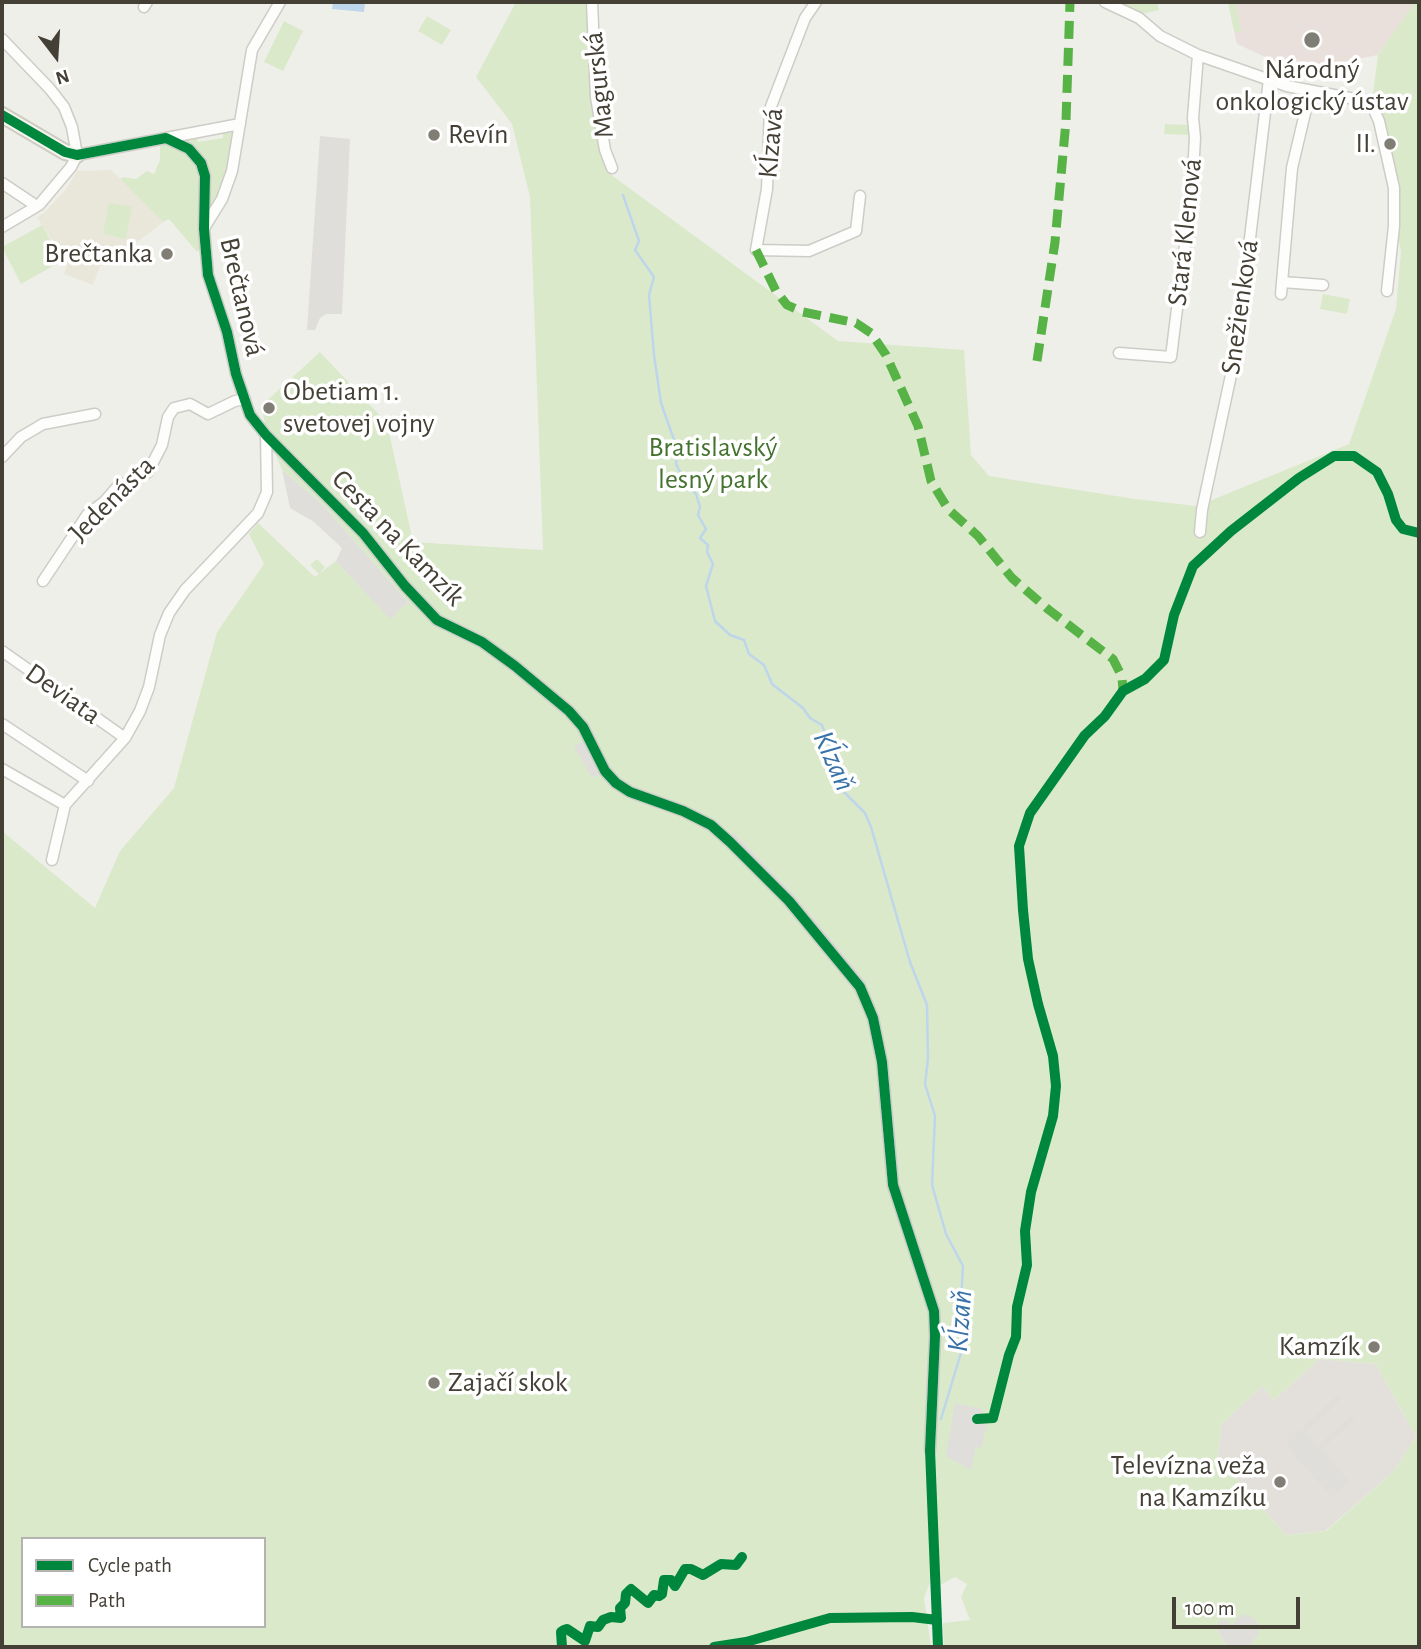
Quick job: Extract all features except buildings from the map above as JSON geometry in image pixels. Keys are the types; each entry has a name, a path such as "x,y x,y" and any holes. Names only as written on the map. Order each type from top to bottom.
{"street":[{"name":"Brečtanová","path":"204,229 222,198 232,171 252,50 280,2"},
{"name":"Magurská","path":"592,2 596,97 605,150 612,168"},
{"name":"Kĺzavá","path":"816,2 805,18 770,108 767,189 756,250 810,251 856,232 860,196"},
{"path":"1105,2 1139,18 1160,36 1198,55 1310,92 1360,100 1373,108 1394,188 1394,226 1387,291"},
{"path":"2,39 64,107 72,127 77,155 71,167 39,205 2,227"},
{"name":"Stará Klenová","path":"1119,354 1171,357 1192,188 1195,138 1193,118 1198,55"},
{"name":"Snežienková","path":"1200,532 1202,509 1237,347 1269,79"},
{"path":"1281,294 1292,168 1310,92"},
{"path":"2,115 65,152 77,155 240,124"},
{"name":"Brečtanová","path":"166,138 189,149 201,163 205,176 204,229 208,275 250,415 266,435"},
{"path":"2,183 39,205"},
{"path":"1282,282 1323,285"},
{"name":"Jedenásta","path":"43,581 87,515 104,502 118,486 148,472 158,453 168,417 174,408 190,404 208,414 245,399"},
{"path":"2,457 13,443 37,427 57,420 95,414"},
{"path":"52,860 65,805 125,738 135,722 145,699 160,635 169,613 185,590 258,513 267,492 266,435"},
{"name":"Cesta na Kamzík","path":"266,435 363,533 405,586 437,620 482,642 569,711 583,727 605,771 616,783 630,792 683,811 711,825 789,901 860,987 873,1018 882,1062 893,1185 934,1311 930,1450"},
{"name":"Deviata","path":"2,651 125,738"},
{"path":"2,724 88,781"},
{"path":"2,769 65,805"}],"shaded area":[{"name":"Národný onkologický ústav","path":"1228,2 1416,2 1378,55 1296,71 1237,44"},
{"path":"320,136 350,139 342,314 326,314 320,318 315,330 307,330"},
{"path":"111,170 163,222 124,253 121,263 100,266 93,285 64,274 67,266 37,217 67,188 77,171"},
{"path":"282,470 321,503 408,602 390,619 336,561 342,548 314,522 290,508"},
{"path":"583,741 601,773 592,778 574,746"},
{"path":"734,833 794,895 866,982 862,985 730,836"},
{"path":"1319,1359 1376,1364 1416,1437 1393,1472 1325,1531 1286,1535 1218,1458 1221,1425 1262,1386 1274,1400"},
{"path":"1338,1395 1341,1399 1305,1433 1317,1446 1352,1416 1355,1419 1321,1450 1349,1481 1332,1497 1287,1444 1288,1435 1295,1430 1304,1432 1302,1428"},
{"path":"955,1403 982,1409 987,1422 981,1450 976,1445 971,1470 946,1456"},
{"path":"1242,1614 1254,1618 1259,1626 1258,1635 1249,1647 1227,1647 1216,1627 1222,1618 1232,1625"}],"green space":[{"name":"Bratislavský lesný park","path":"516,2 592,2 595,99 610,174 838,341 964,350 971,455 989,476 1197,506 1349,444 1396,309 1401,251 1371,110 1378,55 1415,2 1419,2 1419,1647 1249,1647 1258,1635 1232,1625 1216,1627 1227,1647 944,1647 943,1623 970,1620 961,1597 967,1584 955,1577 942,1584 930,1582 924,1598 931,1647 2,1647 2,831 95,908 120,851 174,788 217,632 264,564 249,534 258,523 315,577 319,574 310,565 317,559 325,567 320,573 336,561 390,618 408,602 321,503 282,470 268,436 261,406 320,352 387,423 413,542 543,550 530,197 512,124 476,77","holes":["1319,1359 1376,1364 1416,1437 1393,1472 1326,1531 1286,1535 1218,1458 1221,1425 1262,1386 1274,1400"]},
{"path":"1116,2 1157,2 1159,10 1142,14"},
{"path":"1228,2 1235,2 1242,32 1234,31"},
{"path":"427,16 451,30 442,45 418,31"},
{"path":"284,21 303,31 283,71 264,62"},
{"path":"1165,124 1189,125 1189,135 1164,134"},
{"path":"222,132 232,133 233,139 225,184 208,220 208,172 202,157 185,139 197,136 198,142 223,138"},
{"path":"160,144 173,146 185,153 201,177 200,249 197,252 169,219 163,222 120,179 136,179 147,171 154,174 160,160"},
{"path":"109,203 132,207 126,239 103,234"},
{"path":"42,225 62,261 21,284 2,247"},
{"path":"1323,294 1350,299 1347,314 1320,309"}],"water":[{"path":"333,2 365,3 364,12 332,9"}],"waterway":[{"name":"Kĺzaň","path":"623,195 639,241 635,250 654,277 649,295 661,403 678,451 676,464 686,484 696,494 700,507 698,515 706,529 700,538 708,545 707,552 713,564 706,586 715,621 730,635 744,640 749,654 764,665 772,684 803,708 810,718 822,725 842,779 844,792 865,813 871,827 910,962 927,1005 928,1059 925,1084 935,1116 932,1185 946,1234 963,1266 961,1303 966,1320 963,1346 941,1419"},
{"path":"1419,751 1419,759"}],"marked path":[{"path":"1037,361 1055,242 1066,121 1070,2"},
{"path":"756,250 776,291 787,305 803,312 856,323 871,333 886,355 918,426 931,481 948,509 978,536 1012,578 1113,659 1122,677 1123,691"}],"cycle path":[{"path":"2,115 65,152 77,155 166,138 189,149 201,163 205,176 204,229 208,275 250,415 266,435 363,533 405,586 437,620 482,642 569,711 583,727 605,771 616,783 630,792 683,811 711,825 789,901 860,987 873,1018 882,1062 893,1185 934,1311 930,1450 938,1647"},
{"path":"977,1419 993,1418 1016,1337 1017,1307 1027,1265 1025,1231 1031,1192 1053,1116 1056,1086 1053,1056 1028,959 1023,910 1019,846 1030,813 1085,735 1105,716 1123,691 1145,679 1164,660 1174,615 1193,566 1231,531 1299,478 1334,456 1354,456 1377,472 1388,494 1396,520 1403,529 1419,533"},
{"path":"562,1647 561,1632 564,1630 567,1629 585,1641 590,1626 598,1627 603,1620 611,1617 621,1618 620,1608 631,1589 648,1603 654,1595 662,1594 664,1580 671,1580 675,1586 685,1569 703,1575 721,1564 736,1565 742,1557"},
{"path":"714,1647 746,1642 830,1618 912,1617 937,1620"}],"place":[{"name":"Národný onkologický ústav","path":"1312,40"},
{"name":"Revín","path":"434,135"},
{"name":"II.","path":"1390,144"},
{"name":"Brečtanka","path":"167,254"},
{"name":"Obetiam 1. svetovej vojny","path":"269,408"},
{"name":"Kamzík","path":"1374,1347"},
{"name":"Zajačí skok","path":"434,1383"},
{"name":"Televízna veža na Kamzíku","path":"1280,1482"}]}
